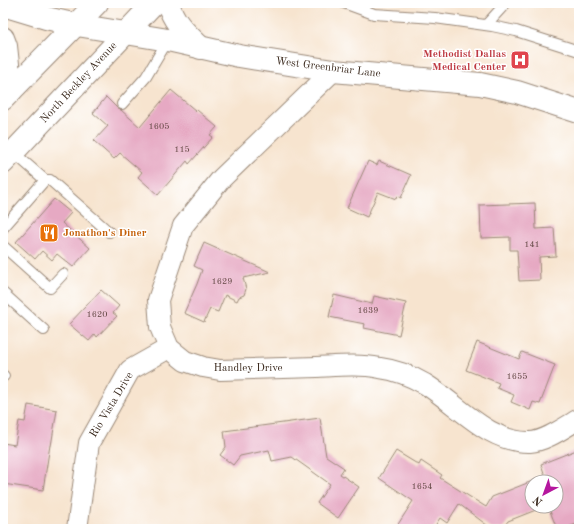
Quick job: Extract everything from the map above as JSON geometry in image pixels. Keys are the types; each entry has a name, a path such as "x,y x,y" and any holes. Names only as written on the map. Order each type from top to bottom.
{"street":[{"path":"7,95 97,3"},
{"name":"North Beckley Avenue","path":"8,158 154,3"},
{"path":"168,3 173,18 178,26 201,48"},
{"name":"West Greenbriar Lane","path":"3,5 46,18 77,25 168,40 239,56 333,71 480,84 517,92 579,112"},
{"path":"3,38 6,46 7,95"},
{"name":"Handley Drive","path":"333,71 221,179 183,226 158,300 160,327 169,348 185,361 203,367 220,370 357,366 401,372 426,385 481,425 501,436 515,441 531,442 550,436 579,419"},
{"name":"Rio Vista Drive","path":"77,529 89,443 130,370 169,348"}],"lane":[{"path":"344,3 365,6 374,14 435,18 516,31 579,51"},
{"path":"486,25 506,3"},
{"path":"122,104 146,77 168,40"},
{"path":"8,158 45,180 50,180 109,232"},
{"path":"3,228 45,180"},
{"path":"3,246 50,288 63,274"},
{"path":"3,293 44,330"}],"building":[{"path":"171,90 217,127 210,135 213,137 189,164 187,161 158,195 138,177 142,172 120,153 114,159 94,141 108,126 93,113 106,97 140,127"},
{"path":"368,161 377,165 379,161 411,175 401,198 397,196 396,199 378,192 367,217 347,208"},
{"name":"Jonathon's Diner","path":"54,199 71,213 62,223 90,248 73,267 57,254 52,260 42,251 35,259 16,242"},
{"path":"535,203 536,229 554,228 556,256 539,257 540,280 519,281 517,250 510,250 510,237 481,238 480,205"},
{"path":"204,243 270,272 243,278 246,289 244,295 239,297 237,301 225,295 218,312 210,309 204,322 184,313 202,270 194,266"},
{"path":"101,290 119,306 113,313 117,316 97,337 95,334 89,341 69,324"},
{"path":"334,295 372,304 374,296 406,303 399,335 364,328 365,324 329,317"},
{"path":"477,342 519,359 522,352 555,365 540,404 533,402 530,410 511,402 514,395 497,388 499,383 466,370"},
{"path":"28,405 57,410 43,490 3,484 3,443 15,445 19,421 25,422"},
{"path":"320,418 326,456 344,468 340,474 359,487 338,518 317,503 330,484 292,457 272,461 269,450 240,456 233,465 220,455 226,447 224,431"},
{"path":"579,449 579,523 563,529 557,529 551,514 564,514 564,474 544,474 541,464"},
{"path":"396,451 419,465 421,461 442,475 440,478 486,507 492,497 524,484 524,514 526,514 508,521 502,529 492,529 459,504 447,523 440,518 433,529 395,529 413,501 379,478"}],"place":[{"name":"Methodist Dallas Medical Center","path":"520,60"},
{"name":"Jonathon's Diner","path":"49,233"}]}
